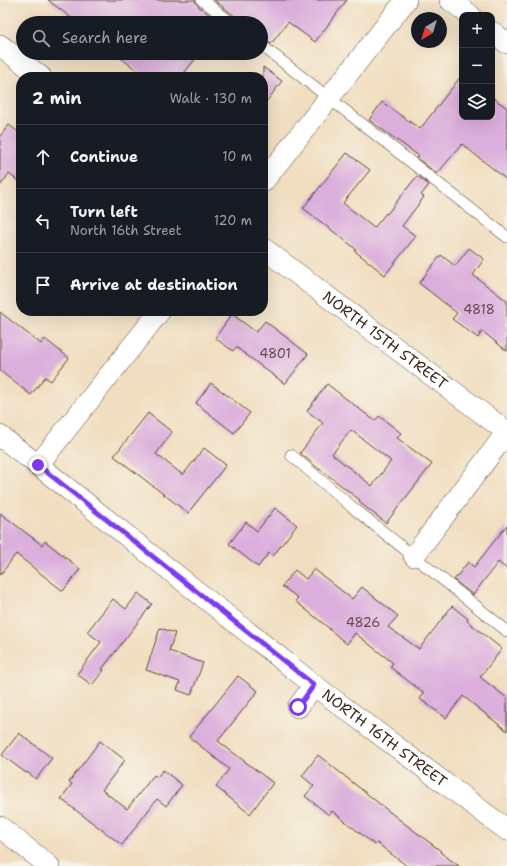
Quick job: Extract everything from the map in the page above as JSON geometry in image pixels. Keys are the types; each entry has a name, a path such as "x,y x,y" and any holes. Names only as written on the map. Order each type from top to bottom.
{"street":[{"path":"268,176 406,0"},
{"path":"450,0 466,12"},
{"path":"495,34 507,43"},
{"path":"0,45 16,57"},
{"path":"19,60 35,72"},
{"name":"NORTH 15TH STREET","path":"268,252 507,432"},
{"path":"38,465 156,316"},
{"path":"414,556 507,432"},
{"name":"NORTH 16TH STREET","path":"0,436 314,685 507,830"},
{"path":"298,707 314,685"},
{"path":"0,827 49,866"}],"lane":[{"path":"202,0 223,16"},
{"path":"268,50 507,237"},
{"path":"291,455 352,507 507,631"}],"building":[{"path":"48,0 195,0 198,6 211,16 69,16"},
{"path":"214,0 347,0 315,42 288,22 271,44 268,42 268,16 235,16"},
{"path":"123,60 194,60 185,72 139,72"},
{"path":"263,67 282,81 268,99 268,72 263,72"},
{"path":"459,79 459,120 495,120 495,99 507,108 507,180 462,144 437,174 417,158 419,156 369,120 382,102 420,129"},
{"path":"9,125 16,130 16,179 9,174 0,186 0,136"},
{"path":"347,153 370,170 343,203 374,228 417,176 429,185 421,195 424,197 402,226 416,236 385,275 355,251 356,249 303,208"},
{"path":"469,248 484,259 473,275 507,301 507,351 482,331 478,338 452,319 457,313 419,283 441,255 455,266"},
{"path":"0,312 41,344 45,339 69,358 51,381 45,377 31,395 0,371"},
{"path":"231,316 235,316 256,332 265,321 308,354 285,384 236,347 233,351 215,338"},
{"path":"211,383 250,413 234,433 196,403"},
{"path":"327,384 375,421 379,416 401,433 397,438 432,464 386,523 359,502 360,500 300,453 323,423 307,411","holes":["351,430 391,461 372,486 332,454"]},
{"path":"148,413 172,432 156,454 183,475 204,448 226,465 188,513 114,456"},
{"path":"275,508 297,525 273,556 269,553 258,567 229,544 246,522 257,531"},
{"path":"0,513 42,545 45,541 80,569 63,591 16,554 0,575"},
{"path":"507,525 507,569 498,562 473,595 454,580 468,562 474,567"},
{"path":"314,569 352,599 362,587 398,616 388,627 419,649 452,606 468,619 467,621 502,649 480,677 507,698 507,731 463,696 446,718 420,699 424,693 390,667 393,663 355,633 347,644 295,601 298,598 282,586 295,570 306,579"},
{"path":"138,593 152,604 102,669 104,670 92,685 77,674 101,642 87,632 113,599 126,609"},
{"path":"160,628 175,633 169,651 203,663 191,695 177,690 180,682 146,670"},
{"path":"238,676 258,691 218,741 273,783 250,814 216,787 229,769 189,737"},
{"path":"19,733 52,758 36,779 2,755"},
{"path":"100,741 125,760 102,790 127,809 154,775 157,777 163,770 182,785 166,806 157,799 122,845 61,799 72,784 69,782"},
{"path":"318,755 459,866 407,866 377,843 375,845 332,811 329,815 305,796 314,786 302,776"}],"route":[{"path":"38,465 314,685 298,707"}]}
